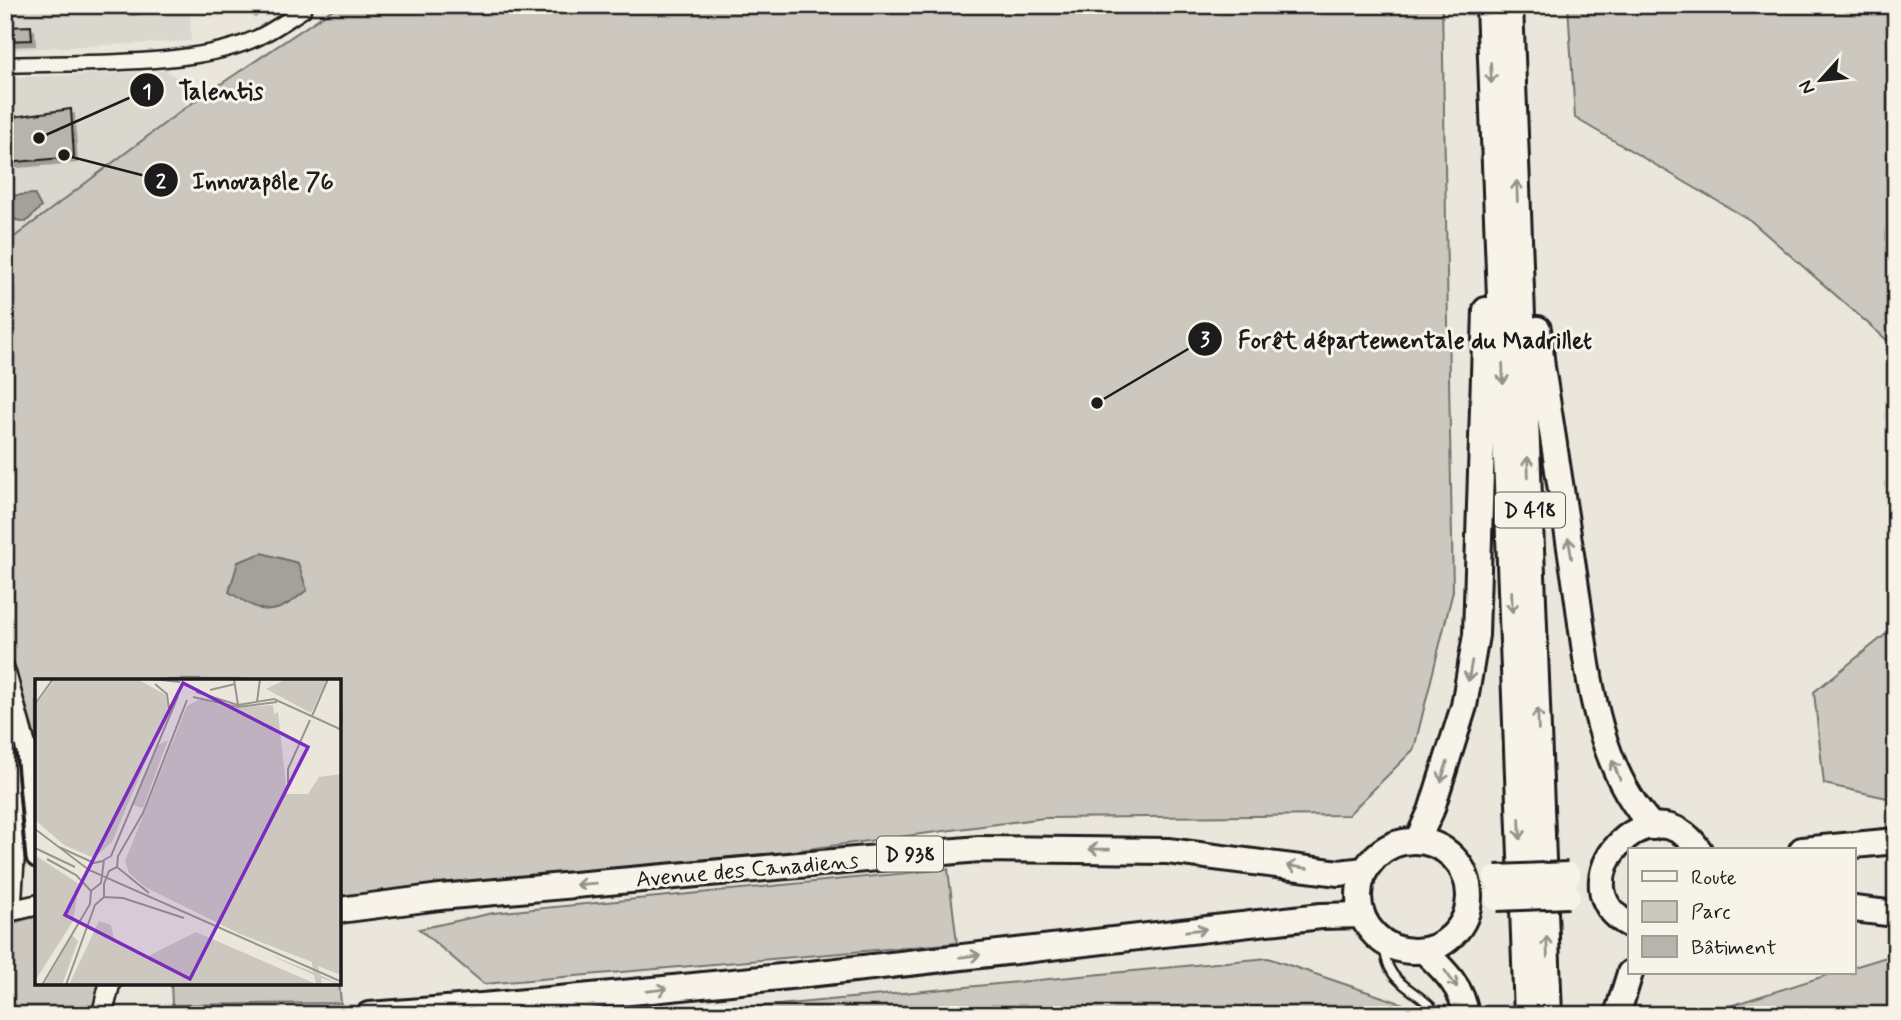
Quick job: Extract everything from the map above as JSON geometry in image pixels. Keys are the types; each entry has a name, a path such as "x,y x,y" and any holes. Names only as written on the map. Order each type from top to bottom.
{"highway":[{"name":"D 418","path":"1489,5 1527,1015"},
{"name":"D 418","path":"1510,5 1549,1015"},
{"path":"1519,235 1533,265 1542,367 1594,700 1613,764 1626,793 1653,827"},
{"path":"1417,841 1431,811 1460,719 1476,635 1486,302 1499,262"},
{"path":"1628,923 1613,911 1606,898 1603,881 1610,852 1628,834 1653,827 1674,830 1686,836 1697,848"},
{"path":"1417,841 1433,844 1448,852 1460,865 1468,892 1464,921 1454,935 1440,945 1424,951 1397,949 1384,943 1371,931 1362,915 1360,885 1365,870 1387,848 1417,841"},
{"path":"1823,848 1896,841"},
{"name":"Avenue des Canadiens","path":"341,910 440,897 979,849 1168,851 1339,873 1365,870"},
{"path":"1568,885 1605,864"},
{"path":"1468,892 1568,885 1606,898"},
{"path":"1856,909 1896,914"},
{"path":"369,1015 583,999 1321,916 1362,915"},
{"path":"1424,951 1447,973 1458,990 1466,1015"},
{"path":"1617,1015 1630,974"}],"street":[{"path":"5,65 139,59 218,51 253,40 303,10"},
{"path":"5,671 27,751 35,837"},
{"path":"5,759 14,860 8,910 35,905"},
{"path":"102,1015 110,985"}],"lane":[{"path":"1384,943 1385,964 1395,978 1428,1001 1439,1015"}],"shaded area":[{"path":"5,5 190,5 191,41 5,50"},
{"path":"167,71 185,83 185,108 5,244 5,78"},
{"path":"34,194 41,207 26,222 16,220 5,209 5,196"},
{"path":"262,553 298,563 307,590 285,605 269,610 252,605 229,592 238,562"},
{"path":"5,633 35,737 35,864 5,864"}],"green space":[{"path":"339,5 1442,5 1453,591 1414,749 1348,815 1044,818 732,859 341,896 341,679 35,679 35,737 5,633 5,244 185,108"},
{"path":"1568,5 1896,5 1896,348 1750,220 1575,118"},
{"path":"1896,626 1896,800 1824,784 1814,692"},
{"path":"948,869 957,943 484,984 419,929 493,913"},
{"path":"35,917 35,985 99,985 97,997 88,1015 5,1015 5,925"},
{"path":"1896,954 1896,1015 1701,1015 1831,974 1856,974 1856,966"},
{"path":"1268,958 1403,1004 1423,1015 640,1015 694,1013"},
{"path":"171,985 339,985 341,1003 172,1005"}],"building":[{"path":"112,5 157,6 129,10 129,7"},
{"path":"247,5 261,5 252,12"},
{"path":"31,26 32,40 5,41 5,27"},
{"path":"71,109 74,157 5,163 5,118"}],"place":[{"name":"Talentis","path":"39,138"},
{"name":"Innovapôle 76","path":"64,155"},
{"name":"Forêt départementale du Madrillet","path":"1097,403"}]}
